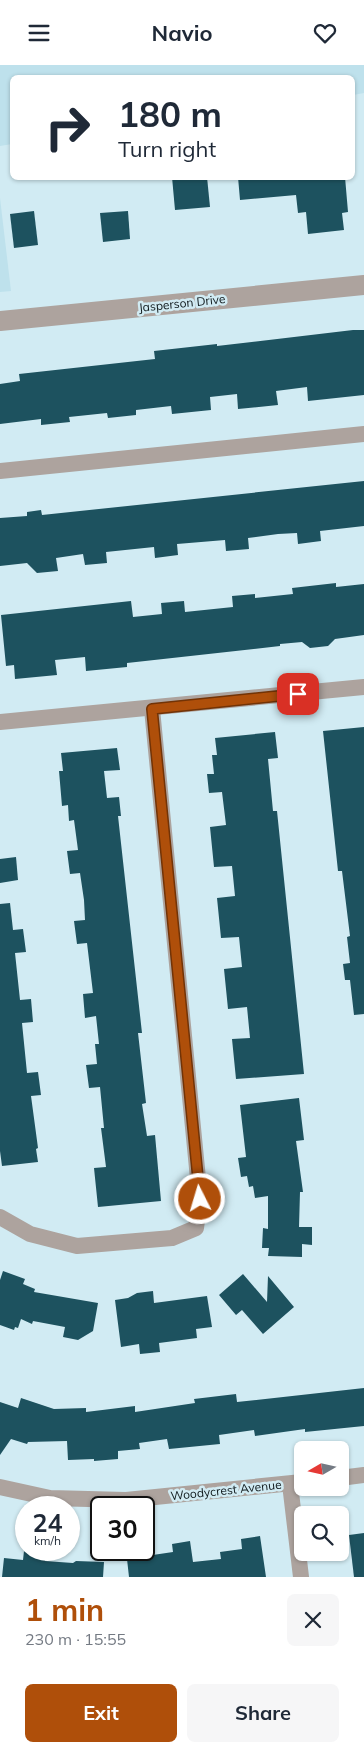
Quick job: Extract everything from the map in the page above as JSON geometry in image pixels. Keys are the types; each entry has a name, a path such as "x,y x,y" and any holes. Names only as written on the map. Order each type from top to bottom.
{"street":[{"name":"Jasperson Drive","path":"0,321 364,285"},
{"path":"0,471 364,434"},
{"path":"0,722 152,709 364,687"},
{"path":"0,1217 30,1235 77,1245 172,1239 196,1228 200,1199 152,709"},
{"path":"349,1477 364,1475"},
{"name":"Woodycrest Avenue","path":"0,1487 50,1497 126,1500 294,1483"},
{"path":"297,1496 301,1577"}],"shaded area":[{"path":"0,65 364,65 364,93 355,95 355,75 10,75 10,144 0,146"},
{"path":"0,198 11,291 0,292"}],"building":[{"path":"172,180 207,180 210,207 175,210"},
{"path":"238,180 345,180 348,212 342,213 344,230 308,234 306,212 298,213 296,195 240,200"},
{"path":"34,211 38,245 14,248 10,214"},
{"path":"128,211 130,239 103,242 100,213"},
{"path":"364,330 364,395 308,401 307,387 276,391 278,405 238,409 237,394 210,397 211,410 172,414 171,406 136,410 136,415 108,418 107,413 69,417 70,422 41,425 41,419 0,424 0,384 20,381 19,374 155,359 154,351 217,344 217,346"},
{"path":"364,481 364,526 320,531 321,541 298,544 297,533 278,534 248,538 249,549 226,551 225,540 177,544 178,555 155,558 154,547 106,552 107,563 85,565 83,554 56,558 58,571 37,573 27,563 0,566 0,518 27,516 27,512 41,510 42,515"},
{"path":"336,583 336,587 364,584 364,635 335,639 328,646 310,648 302,642 280,644 280,646 127,663 127,667 86,671 85,657 55,660 57,675 15,679 14,665 6,666 1,615 131,601 133,617 162,614 161,603 184,601 185,612 233,607 232,596 255,594 255,598 293,594 292,588"},
{"path":"364,727 364,1014 354,1015 350,980 345,980 343,964 350,963 347,937 350,936 342,871 338,871 323,731"},
{"path":"275,732 278,758 268,759 273,811 277,811 304,1074 236,1079 232,1039 250,1038 247,1007 228,1009 224,969 242,967 239,937 221,938 217,898 235,896 232,866 214,867 210,827 226,825 222,792 209,793 207,774 214,774 212,755 217,755 215,738"},
{"path":"117,748 120,770 104,771 107,798 119,797 121,816 118,816 142,1033 138,1033 146,1103 142,1104 147,1136 155,1135 161,1201 98,1207 94,1168 106,1167 101,1128 104,1128 100,1087 89,1088 86,1065 97,1064 95,1044 99,1044 96,1016 85,1018 83,994 93,993 87,943 77,944 74,921 85,920 84,900 80,873 70,874 67,851 78,850 74,820 69,821 68,805 62,806 59,771 63,771 61,753"},
{"path":"16,857 18,880 0,883 0,859"},
{"path":"10,903 13,930 23,929 26,952 15,953 20,1000 31,999 33,1022 22,1023 27,1073 38,1072 41,1095 31,1096 38,1162 2,1166 0,1151 0,904"},
{"path":"299,1098 304,1140 296,1141 303,1192 300,1192 299,1227 312,1227 312,1245 302,1244 302,1257 268,1256 269,1248 262,1248 263,1228 268,1229 268,1196 255,1198 253,1186 249,1187 247,1176 241,1177 238,1158 246,1157 240,1105"},
{"path":"3,1271 25,1279 23,1284 35,1289 34,1292 98,1303 93,1331 78,1340 63,1337 65,1327 33,1321 32,1324 21,1319 18,1328 15,1327 14,1330 0,1325 0,1280"},
{"path":"243,1274 267,1302 268,1276 294,1307 263,1334 242,1310 236,1315 219,1295"},
{"path":"153,1291 154,1303 207,1296 212,1327 196,1329 197,1338 159,1343 160,1352 140,1354 139,1344 121,1347 115,1300 128,1298 137,1293"},
{"path":"364,1388 364,1426 305,1432 305,1429 255,1436 254,1430 219,1435 220,1444 169,1449 167,1439 139,1443 140,1449 118,1451 118,1459 94,1461 94,1459 68,1460 67,1441 28,1442 27,1444 11,1439 0,1455 0,1402 18,1408 21,1398 54,1409 86,1408 86,1412 135,1406 135,1412 195,1403 194,1399 236,1394 237,1402"},
{"path":"364,1533 364,1577 354,1577 349,1535"},
{"path":"260,1536 266,1577 129,1577 127,1561 155,1561 155,1555 173,1552 172,1544 190,1541 193,1562 221,1559 220,1552 242,1549 241,1539"},
{"path":"4,1558 15,1559 15,1561 104,1562 103,1577 2,1577"}],"route":[{"path":"200,1199 152,709 298,694"}]}
